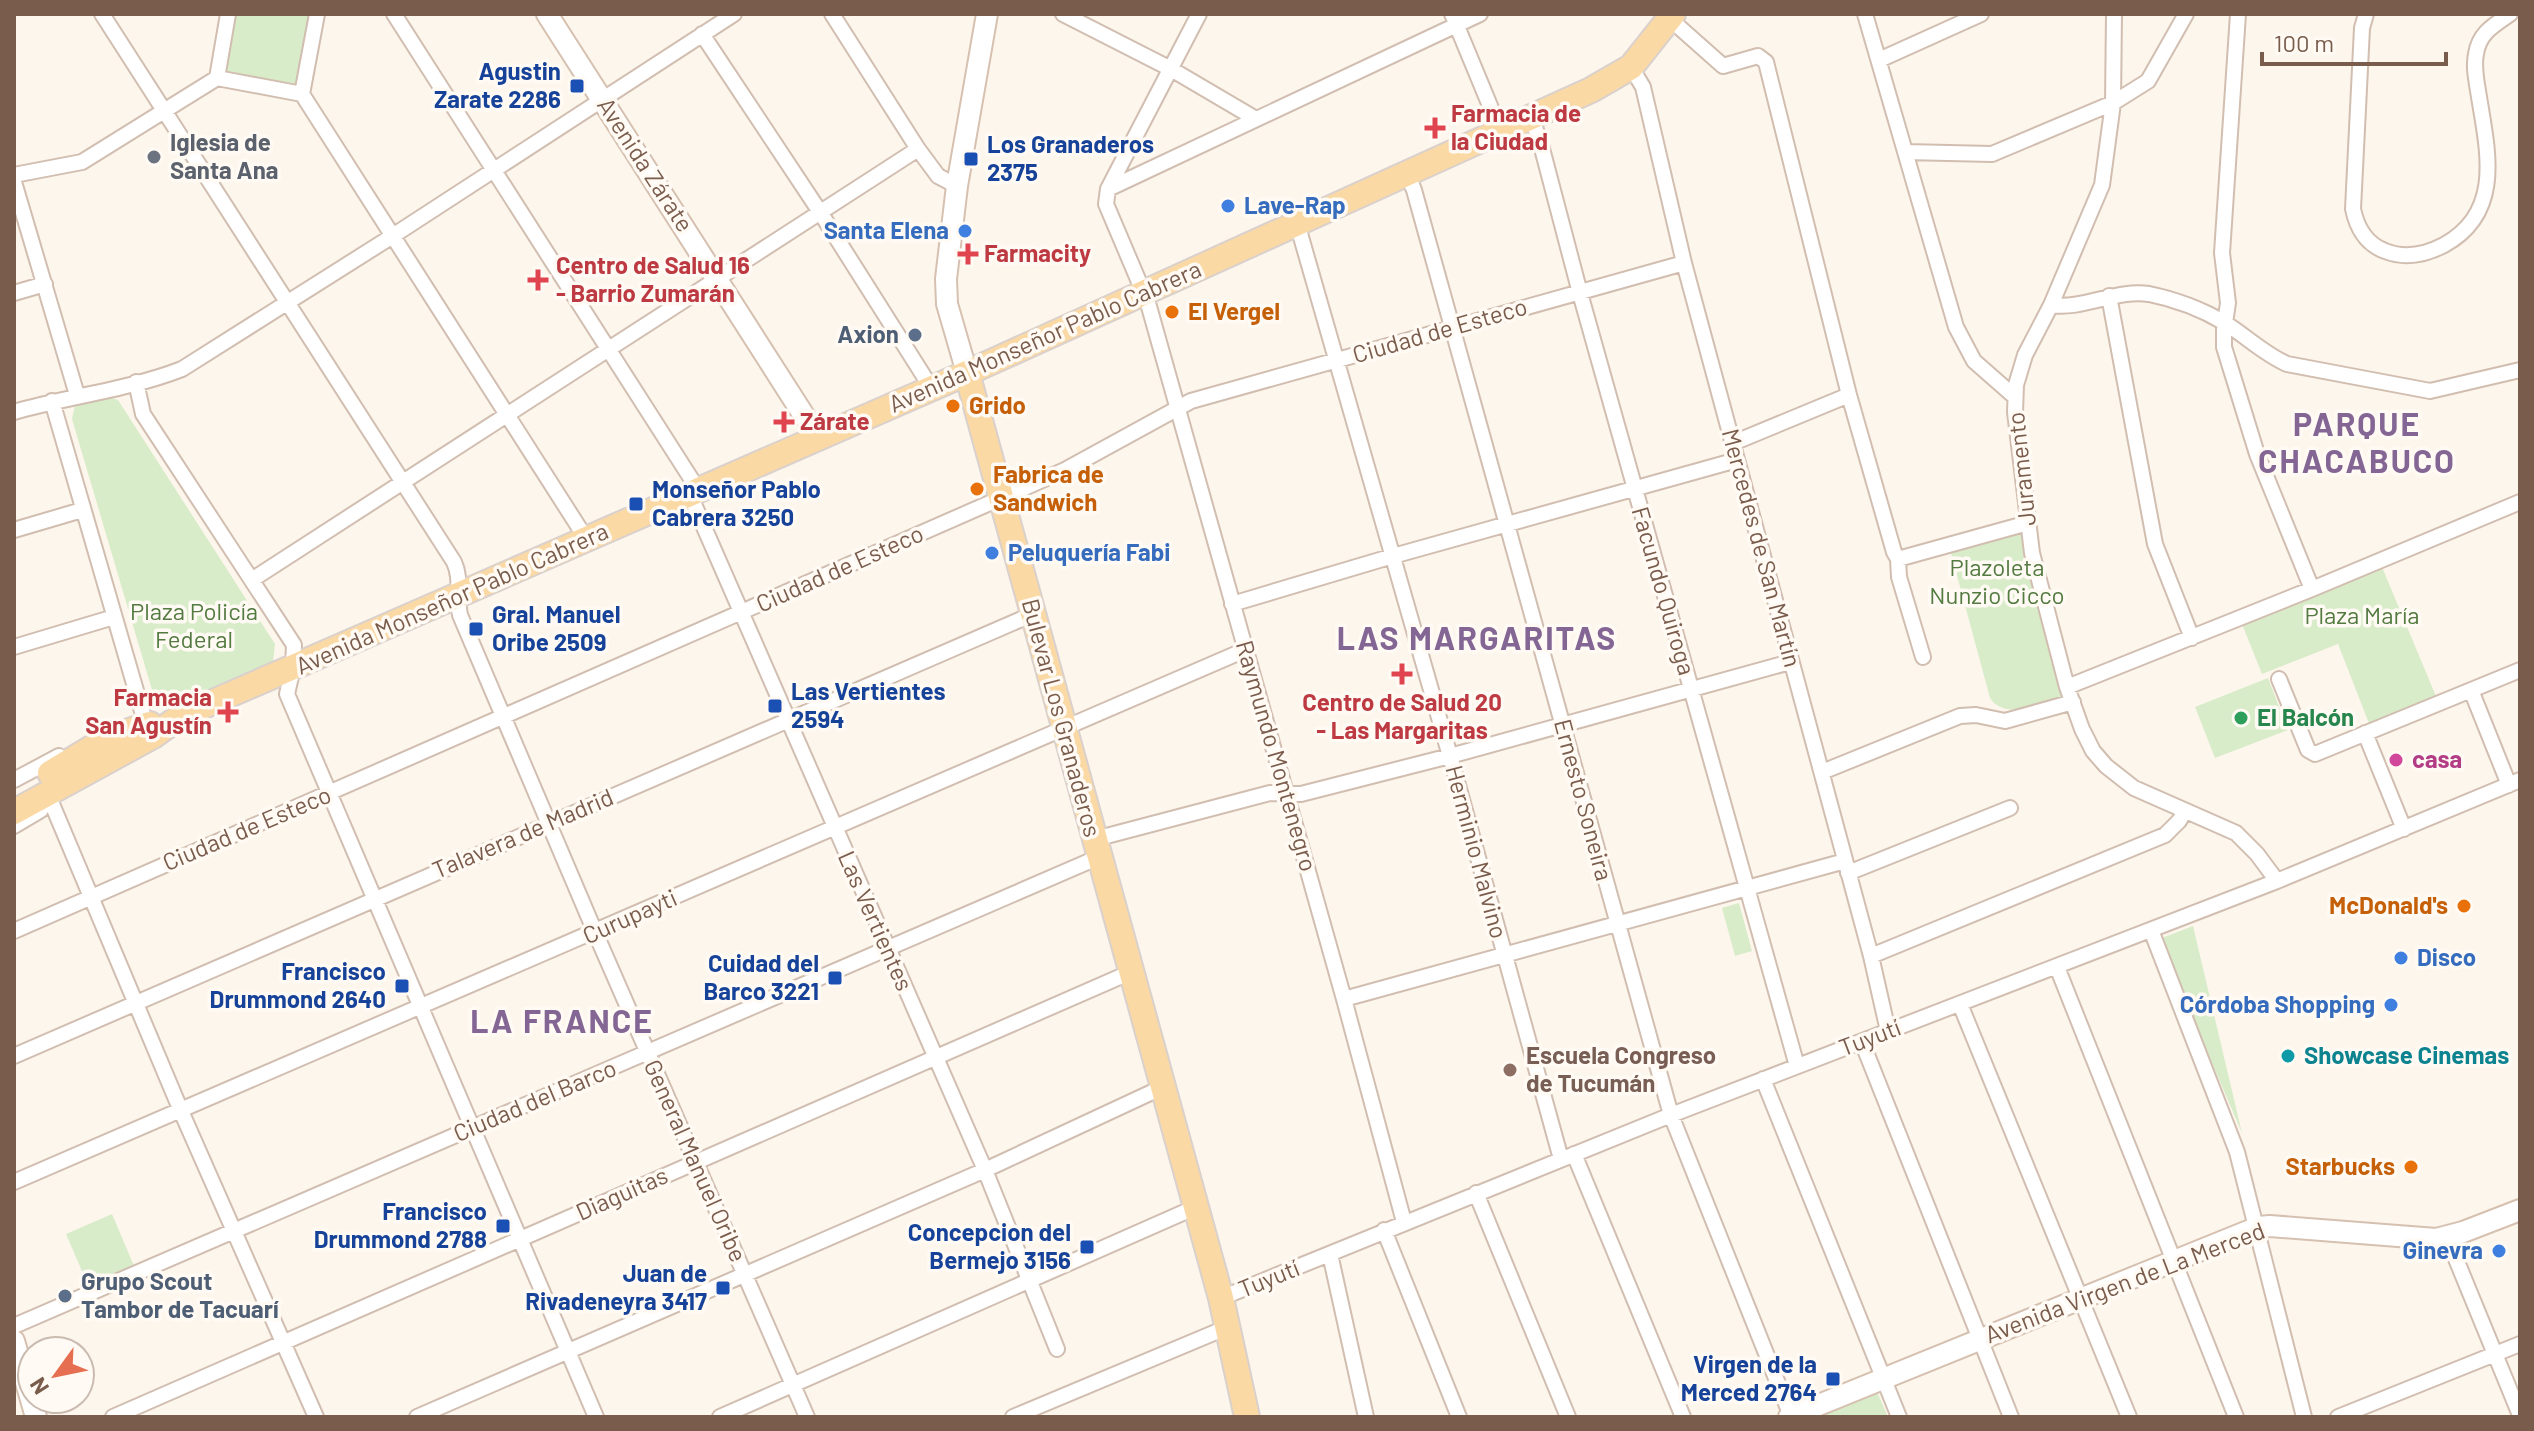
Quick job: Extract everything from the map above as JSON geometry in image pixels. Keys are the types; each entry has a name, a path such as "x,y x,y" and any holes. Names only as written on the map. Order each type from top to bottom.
{"main road":[{"name":"Avenida Zárate","path":"547,14 819,439"},
{"name":"Bulevar Los Granaderos","path":"987,14 957,186 946,292 1221,1298 1247,1417"},
{"name":"Avenida Monseñor Pablo Cabrera","path":"14,794 108,738 172,720 819,439 1602,85 1631,67 1671,16"},
{"name":"Avenida Monseñor Pablo Cabrera","path":"14,812 153,736 172,720"},
{"name":"Avenida Virgen de La Merced","path":"1790,1416 2258,1227 2447,1237 2520,1210"},
{"path":"14,1341 36,1417"}],"street":[{"name":"General Manuel Oribe","path":"102,14 454,562 460,578 457,594 460,615 807,1417"},
{"path":"217,78 228,14"},
{"path":"317,14 302,94 587,540"},
{"name":"Las Vertientes","path":"394,14 610,350 694,493 886,949 985,1170 1057,1349"},
{"path":"14,412 182,369 734,14"},
{"path":"832,14 918,149 938,176 957,186"},
{"path":"1063,14 1084,19 1256,119"},
{"path":"1108,189 1199,14"},
{"path":"1108,189 1454,20 1480,14"},
{"path":"1865,14 1956,327 1974,361 2015,397"},
{"path":"1879,60 1981,14"},
{"name":"Juramento","path":"2114,14 2113,103 2102,185 2018,374 2015,397 2037,578 2067,687 2093,751 2106,766 2134,788 2236,833 2277,881"},
{"path":"1905,152 1992,154 2113,103 2148,81 2186,14"},
{"path":"2238,14 2222,253 2228,303 2224,347 2257,454 2312,589"},
{"path":"2366,14 2362,37 2353,209 2356,222 2367,240 2388,253 2409,256 2430,252 2452,240 2470,224 2482,204 2489,157 2475,74 2475,56 2484,33 2510,14"},
{"path":"1671,16 1723,66 1758,56 1766,62 1849,395 1898,559 1899,577 1923,657"},
{"path":"1454,20 1500,130"},
{"path":"702,34 932,389"},
{"name":"Mercedes de San Martín","path":"1631,67 1643,87 1684,263 1871,956 1888,1031"},
{"path":"14,175 82,162 217,78 302,94"},
{"name":"Facundo Quiroga","path":"1530,117 1539,137 1797,1066"},
{"path":"253,579 918,149"},
{"name":"Ernesto Soneira","path":"1407,173 1453,327 1671,1115 1790,1416"},
{"path":"14,182 77,395"},
{"name":"Raymundo Montenegro","path":"1108,189 1106,204 1109,215 1143,292 1178,408 1404,1222"},
{"name":"Herminio Malvino","path":"1297,223 1504,955 1568,1157 1683,1417"},
{"name":"Ciudad de Esteco","path":"14,931 1090,458 1191,401 1684,263"},
{"path":"14,293 45,284"},
{"path":"2051,305 2065,306 2131,293 2149,294 2193,308 2225,323 2287,364 2417,389 2440,391 2520,370"},
{"path":"2109,296 2159,558 2192,638"},
{"path":"136,382 143,414 294,645 287,694 596,1417"},
{"path":"1733,443 1849,395"},
{"path":"52,401 146,725"},
{"path":"1232,604 1737,460"},
{"path":"2067,687 2520,502"},
{"path":"14,530 82,510"},
{"path":"1898,559 2028,523"},
{"name":"Talavera de Madrid","path":"14,1056 1033,614"},
{"path":"14,647 114,617"},
{"name":"Curupayti","path":"14,1182 1245,650"},
{"name":"Ciudad del Barco","path":"14,1326 886,949 1097,848 1270,793 1301,794 1790,662"},
{"path":"2279,679 2308,750 2315,754 2520,670"},
{"path":"2471,690 2515,782"},
{"path":"1822,772 1960,716 1976,715 2005,721 2073,702"},
{"path":"2365,733 2404,829"},
{"name":"Avenida Monseñor Pablo Cabrera","path":"14,780 70,751 108,738"},
{"name":"Avenida Monseñor Pablo Cabrera","path":"14,826 52,804 97,765"},
{"name":"Tuyutí","path":"1221,1298 1671,1115 2277,881 2515,782"},
{"path":"52,804 181,1111 316,1417"},
{"path":"1344,999 1747,889 1846,867 2010,808"},
{"path":"1871,956 2165,835 2185,811"},
{"path":"2151,930 2237,1152 2304,1417"},
{"path":"2057,967 2236,1417"},
{"name":"Diaguitas","path":"113,1417 1131,972"},
{"path":"1960,1004 2129,1417"},
{"path":"1862,1042 2011,1417"},
{"path":"1763,1079 1899,1417"},
{"path":"417,1417 985,1170 1163,1087"},
{"path":"1476,1193 1568,1417"},
{"path":"720,1417 1196,1207"},
{"path":"1384,1230 1459,1417"},
{"path":"2447,1237 2520,1415"},
{"path":"1330,1254 1366,1417"},
{"path":"1013,1417 1228,1327"},
{"path":"2338,1417 2520,1344"}],"green space":[{"path":"236,14 310,14 295,87 225,73"},
{"name":"Plaza Policía Federal","path":"106,396 118,400 275,644 273,662 166,707 155,700 72,419 75,405"},
{"name":"Plazoleta Nunzio Cicco","path":"2023,527 2063,697 2014,710 1997,705 1990,698 1949,546"},
{"name":"Plaza María","path":"2382,567 2438,701 2372,731 2338,644 2262,674 2242,624"},
{"name":"El Balcón","path":"2268,678 2288,730 2215,758 2195,707"},
{"path":"1739,903 1752,951 1735,956 1722,908"},
{"path":"2193,926 2242,1133 2159,939"},
{"path":"112,1214 134,1266 88,1285 66,1234"},
{"path":"1874,1385 1888,1417 1798,1417"}],"place":[{"name":"Agustin Zarate 2286","path":"577,86"},
{"name":"Farmacia de la Ciudad","path":"1435,128"},
{"name":"Iglesia de Santa Ana","path":"154,157"},
{"name":"Los Granaderos 2375","path":"971,159"},
{"name":"Lave-Rap","path":"1228,206"},
{"name":"Santa Elena","path":"965,231"},
{"name":"Farmacity","path":"968,254"},
{"name":"Centro de Salud 16 - Barrio Zumarán","path":"538,280"},
{"name":"El Vergel","path":"1172,312"},
{"name":"Axion","path":"915,335"},
{"name":"Grido","path":"953,406"},
{"name":"Zárate","path":"784,422"},
{"name":"Fabrica de Sandwich","path":"977,489"},
{"name":"Monseñor Pablo Cabrera 3250","path":"636,504"},
{"name":"Peluquería Fabi","path":"992,553"},
{"name":"Gral. Manuel Oribe 2509","path":"476,629"},
{"name":"Centro de Salud 20 - Las Margaritas","path":"1402,674"},
{"name":"Las Vertientes 2594","path":"775,706"},
{"name":"Farmacia San Agustín","path":"228,712"},
{"name":"El Balcón","path":"2241,718"},
{"name":"casa","path":"2396,760"},
{"name":"McDonald's","path":"2464,906"},
{"name":"Disco","path":"2401,958"},
{"name":"Cuidad del Barco 3221","path":"835,978"},
{"name":"Francisco Drummond 2640","path":"402,986"},
{"name":"Córdoba Shopping","path":"2391,1005"},
{"name":"Showcase Cinemas","path":"2288,1056"},
{"name":"Escuela Congreso de Tucumán","path":"1510,1070"},
{"name":"Starbucks","path":"2411,1167"},
{"name":"Francisco Drummond 2788","path":"503,1226"},
{"name":"Concepcion del Bermejo 3156","path":"1087,1247"},
{"name":"Ginevra","path":"2499,1251"},
{"name":"Juan de Rivadeneyra 3417","path":"723,1288"},
{"name":"Grupo Scout Tambor de Tacuarí","path":"65,1296"},
{"name":"Virgen de la Merced 2764","path":"1833,1379"}],"district":[{"name":"PARQUE CHACABUCO","path":"2357,444"},
{"name":"LAS MARGARITAS","path":"1477,639"},
{"name":"LA FRANCE","path":"562,1022"}]}
